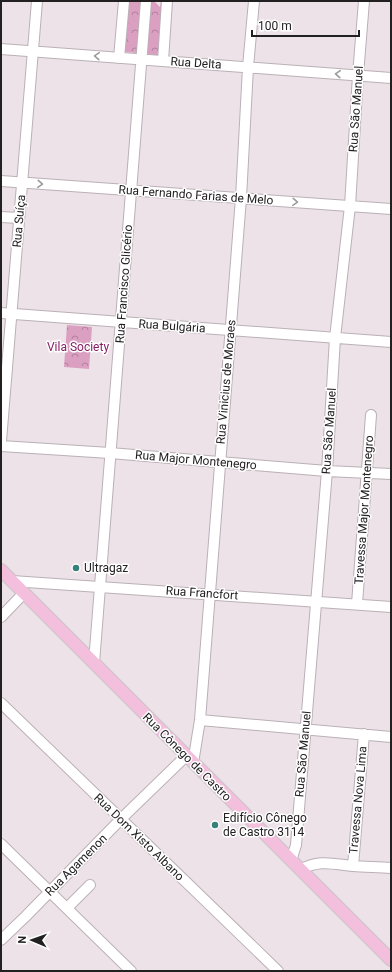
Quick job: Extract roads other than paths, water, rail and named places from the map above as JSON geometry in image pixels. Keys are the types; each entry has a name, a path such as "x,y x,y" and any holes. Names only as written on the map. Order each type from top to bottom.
{"main road":[{"name":"Rua Cônego de Castro","path":"1,570 391,960"}],"street":[{"name":"Rua Suíça","path":"1,441 6,313 19,218 37,1"},
{"path":"119,58 124,1"},
{"name":"Rua Francisco Glicério","path":"94,663 146,1"},
{"path":"163,61 167,1"},
{"name":"Rua Vinicius de Moraes","path":"190,760 200,720 241,198 248,67 254,1"},
{"name":"Rua São Manuel","path":"291,861 296,845 306,729 327,471 335,338 350,206 364,1"},
{"name":"Rua Delta","path":"1,49 391,78"},
{"name":"Rua Fernando Farias de Melo","path":"1,182 391,209"},
{"path":"1,217 19,218"},
{"name":"Rua Bulgária","path":"6,313 391,342"},
{"name":"Travessa Major Montenegro","path":"357,604 371,415"},
{"name":"Rua Major Montenegro","path":"1,446 110,453 327,471 391,474"},
{"name":"Rua Francfort","path":"12,581 391,607"},
{"path":"1,617 24,593"},
{"name":"Rua Dom Xisto Albano","path":"1,703 278,971"},
{"path":"200,720 391,736"},
{"name":"Travessa Nova Lima","path":"353,866 364,734"},
{"name":"Rua Agamenon","path":"1,940 121,819 190,760"},
{"path":"1,844 131,971"},
{"path":"300,870 307,866 326,862 353,866 391,868"},
{"path":"67,908 90,886"}],"place":[{"name":"Ultragaz","path":"76,568"},
{"name":"Edifício Cônego de Castro 3114","path":"215,825"}],"park label":[{"name":"Vila Society","path":"78,347"}]}
